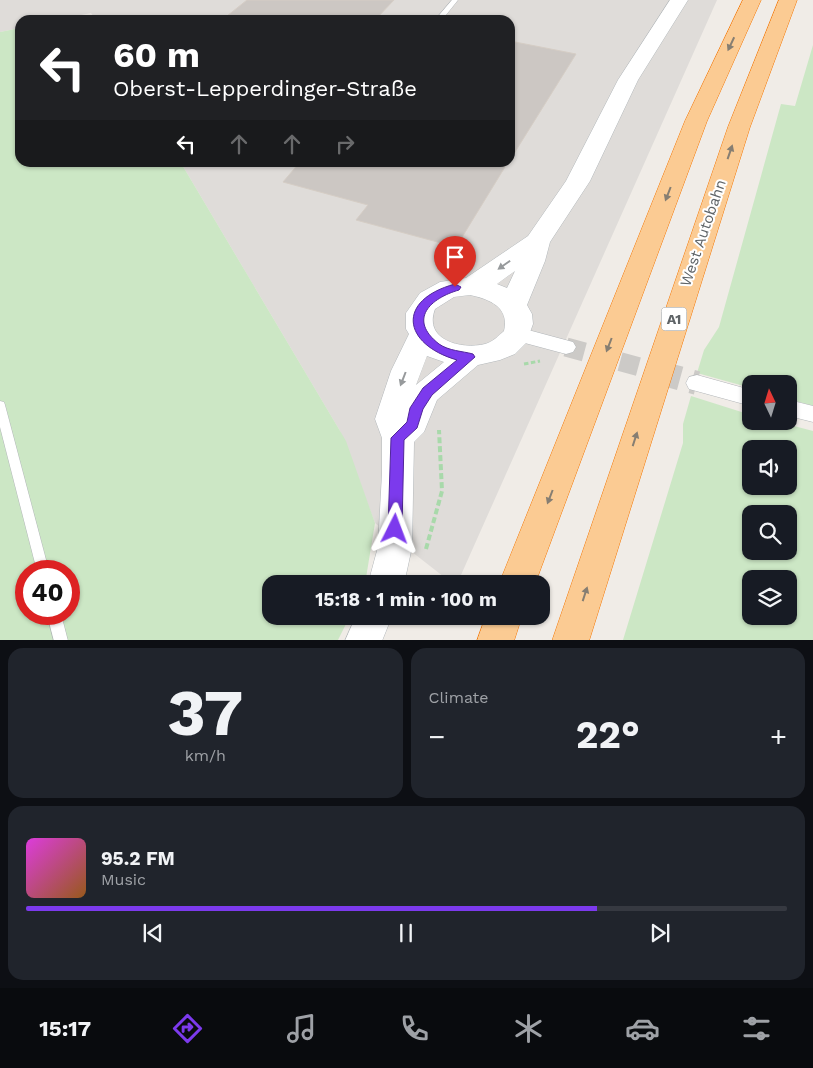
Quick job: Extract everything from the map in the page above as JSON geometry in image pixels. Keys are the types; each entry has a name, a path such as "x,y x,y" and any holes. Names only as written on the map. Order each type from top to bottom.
{"highway":[{"path":"520,575 696,121 752,0"},
{"name":"West Autobahn","path":"570,640 739,126 788,0"},
{"path":"495,640 501,625"}],"street":[{"path":"513,306 532,261 537,242 578,181 628,80 679,0"},
{"path":"472,287 537,242"},
{"path":"455,287 472,287 491,291 513,306 519,315 520,325 510,345 499,352 469,357 457,356 436,348 422,334 418,322 420,310 428,300 440,292 455,287"},
{"path":"388,575 395,547 398,438 390,418 403,378 422,334"},
{"path":"517,334 566,347"},
{"path":"398,438 413,424 417,408 427,392 469,357"},
{"path":"697,383 742,396"},
{"path":"798,410 813,414"},
{"path":"363,640 370,625"}],"lane":[{"path":"442,15 455,0"},
{"path":"0,404 40,560"},
{"path":"57,625 61,640"}],"path":[{"path":"521,364 542,360"},
{"path":"424,556 442,491 439,426"}],"shaded area":[{"path":"0,0 717,0 461,575 441,575 375,523 340,431 183,167 515,167 515,15 92,15 91,13 81,15 15,15 15,29 0,32"}],"green space":[{"path":"15,29 15,167 183,167 346,441 375,523 366,575 262,575 262,625 346,625 338,640 0,640 0,32"},
{"path":"813,45 813,406 798,402 798,375 742,375 742,386 697,373 704,350 719,327 781,104 795,106"},
{"path":"691,396 742,412 742,430 798,430 798,427 813,431 813,640 623,640 683,443 683,424"}],"building":[{"path":"247,0 394,0 380,15 228,15"},
{"path":"515,42 576,54 515,152"},
{"path":"296,167 505,167 456,247 356,220 368,205 283,182"}],"tunnel":[{"path":"566,347 662,373"},
{"path":"657,372 697,383"}],"route":[{"path":"395,529 398,438 413,424 417,408 427,392 439,380 469,357 457,356 436,348 422,334 418,322 420,310 428,300 440,292 455,287"}]}
